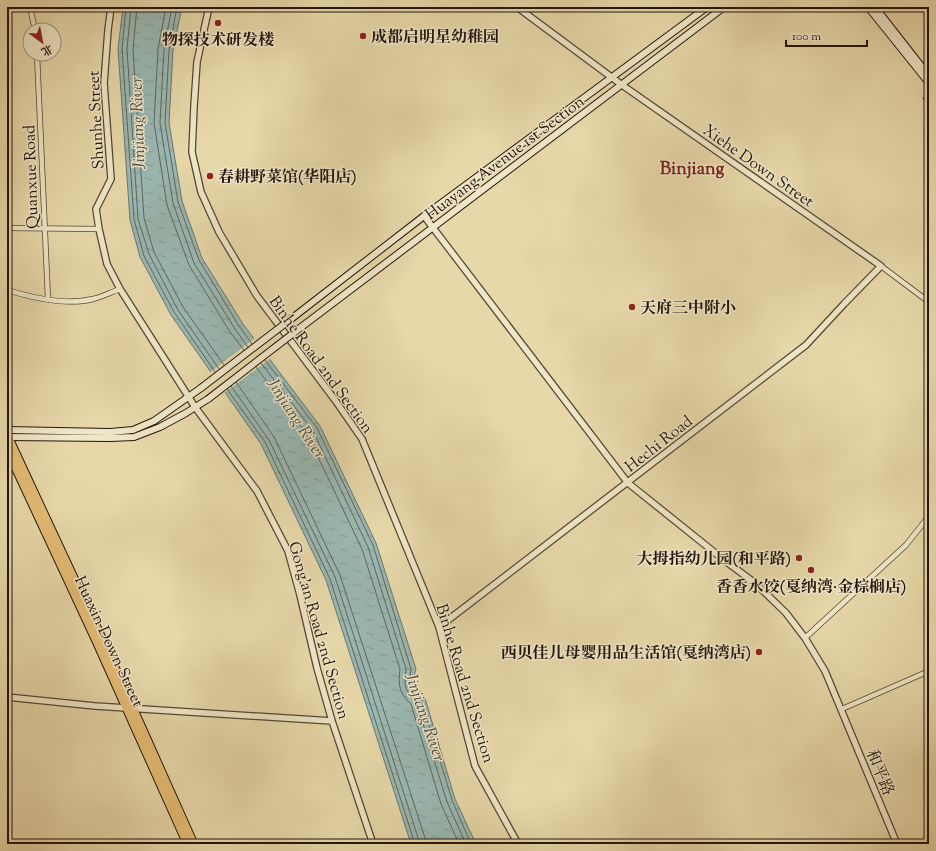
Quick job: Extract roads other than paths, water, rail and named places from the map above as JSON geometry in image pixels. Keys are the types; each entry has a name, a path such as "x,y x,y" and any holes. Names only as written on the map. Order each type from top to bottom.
{"main road":[{"name":"Huayang Avenue 1st Section","path":"7,435 132,430 154,421 201,388 292,319 424,216 707,7"},
{"name":"Huayang Avenue 1st Section","path":"7,435 110,438 134,436 160,427 195,407 208,399 724,7"},
{"path":"868,7 929,84"},
{"path":"875,7 929,76"},
{"path":"7,435 129,708 194,844"},
{"name":"Huaxin Down Street","path":"7,450 129,708 187,844"}],"street":[{"path":"30,7 33,22"},
{"name":"Shunhe Street","path":"111,7 104,83 111,179 96,209 99,229 107,264 120,289 188,397"},
{"name":"Binhe Road 2nd Section","path":"209,7 197,62 192,152 201,192 219,232 257,296 335,400 362,439 438,627 475,766 518,844"},
{"name":"Xiehe Down Street","path":"517,7 622,85 881,266"},
{"name":"Quanxue Road","path":"37,62 48,299"},
{"name":"和平路","path":"424,216 434,227 628,483 754,583 786,613 805,638 825,671 897,844"},
{"path":"7,228 99,229"},
{"path":"881,266 929,302"},
{"name":"Hechi Road","path":"438,627 628,483 806,345 881,266"},
{"path":"7,290 66,302 93,299 120,289"},
{"name":"Gong'an Road 2nd Section","path":"188,397 257,491 288,551 332,721 373,844"},
{"path":"805,638 906,545 929,516"},
{"path":"842,710 929,671"},
{"path":"7,697 95,706 332,721"}],"water":[{"name":"Jinjiang River","path":"123,7 182,7 173,50 169,123 182,201 202,258 243,324 320,426 376,543 416,669 414,684 424,695 455,799 476,844 411,844 326,580 261,444 171,315 140,257 130,220 118,49"}],"waterway":[{"path":"923,98 929,106"}],"place":[{"name":"物探技术研发楼","path":"218,23"},
{"name":"成都启明星幼稚园","path":"363,36"},
{"name":"春耕野菜馆(华阳店)","path":"210,176"},
{"name":"天府三中附小","path":"632,307"},
{"name":"大拇指幼儿园(和平路)","path":"799,558"},
{"name":"香香水饺(戛纳湾·金棕榈店)","path":"811,570"},
{"name":"西贝佳儿母婴用品生活馆(戛纳湾店)","path":"759,652"}],"district":[{"name":"Binjiang","path":"692,168"}]}
